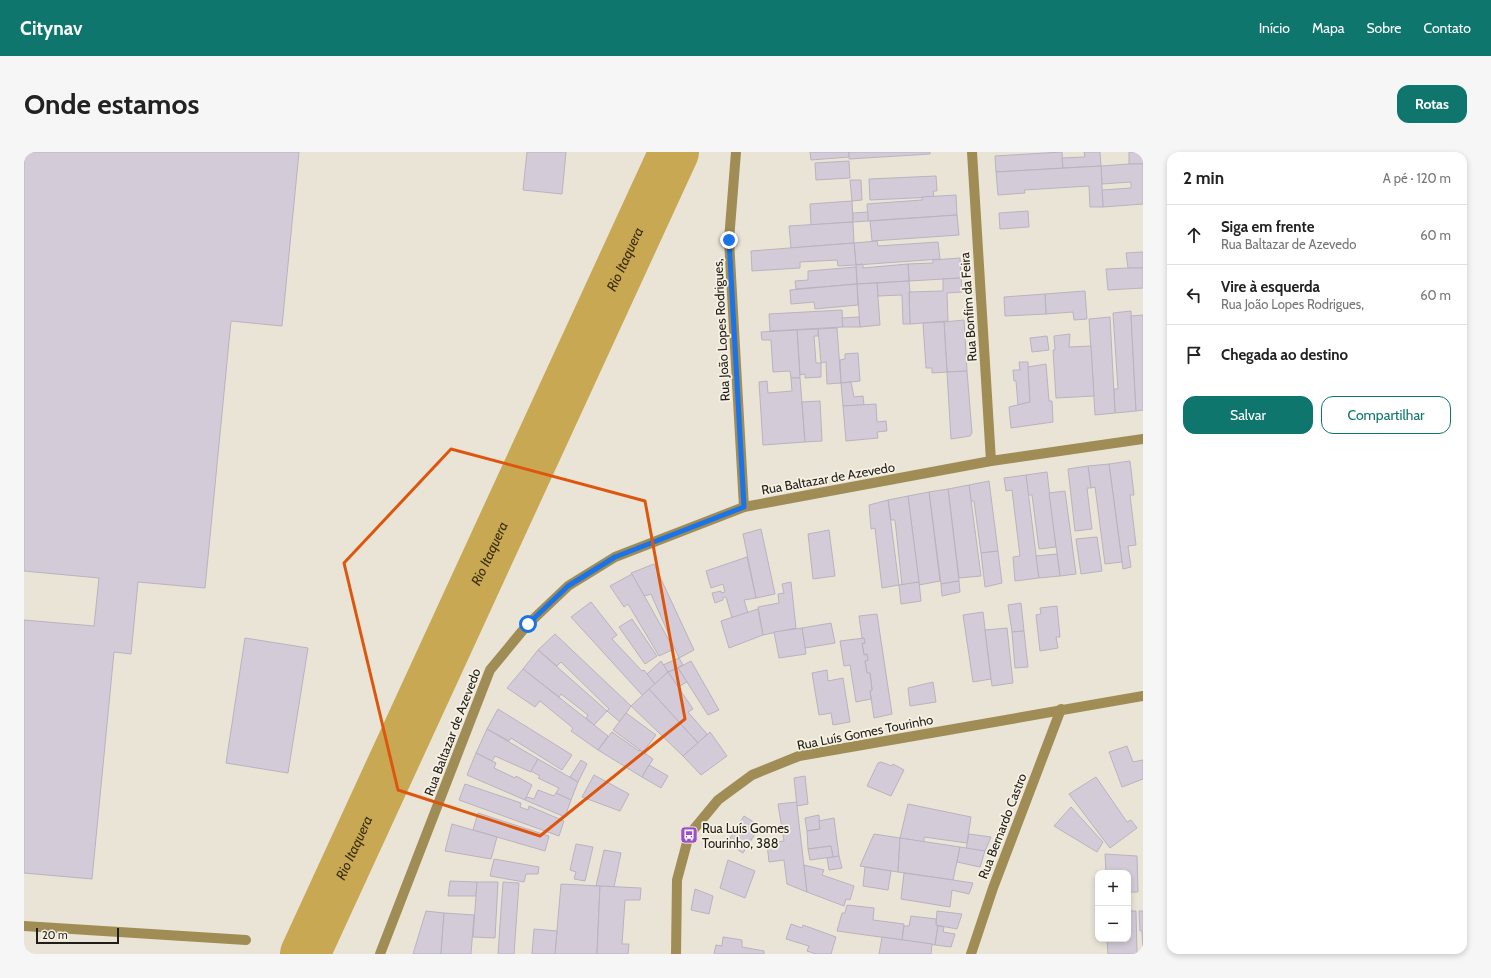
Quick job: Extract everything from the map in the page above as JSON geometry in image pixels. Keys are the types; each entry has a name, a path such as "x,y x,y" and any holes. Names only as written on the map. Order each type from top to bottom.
{"street":[{"name":"Rua João Lopes Rodrigues,","path":"736,152 729,240 744,507"},
{"name":"Rua Bonfim da Feira","path":"972,152 991,461"},
{"name":"Rua Baltazar de Azevedo","path":"380,954 490,670 528,624 568,586 615,557 744,507 991,461 1143,439"},
{"name":"Rua Luís Gomes Tourinho","path":"676,954 677,880 689,835 718,800 752,775 799,756 1061,709 1143,696"},
{"name":"Rua Bernardo Castro","path":"971,954 993,888 1061,709"},
{"path":"24,926 246,940"}],"highlighted area":[{"path":"451,449 645,501 685,719 540,836 398,790 344,563"}],"building":[{"path":"24,152 299,152 282,326 231,321 205,588 138,582 131,654 114,652 92,879 24,873 24,620 94,626 99,578 24,571"},
{"path":"527,152 566,152 562,194 523,190"},
{"path":"810,152 849,152 849,157 811,160"},
{"path":"849,152 930,152 930,154 849,159"},
{"path":"1062,152 1063,168 996,172 995,156"},
{"path":"1084,152 1100,152 1101,166 1063,168 1062,158 1085,157"},
{"path":"1129,152 1143,152 1143,164 1129,164"},
{"path":"849,161 850,178 816,180 815,163"},
{"path":"1143,164 1143,204 1103,207 1102,190 1131,188 1131,182 1102,184 1101,166"},
{"path":"1101,166 1103,207 1090,207 1089,186 1024,190 1025,193 998,195 996,172"},
{"path":"936,176 937,191 933,191 934,197 870,200 869,179"},
{"path":"850,180 861,180 862,200 852,201"},
{"path":"956,195 957,215 868,221 867,204 922,200 922,197"},
{"path":"852,201 853,222 811,225 810,204"},
{"path":"1028,211 1029,227 1000,229 999,213"},
{"path":"868,212 868,221 853,222 853,213"},
{"path":"957,215 959,235 872,241 870,221"},
{"path":"853,222 854,243 791,248 789,226"},
{"path":"877,241 878,246 938,242 940,259 856,265 854,243"},
{"path":"854,243 856,265 838,266 837,260 800,262 800,268 752,271 751,251"},
{"path":"1143,252 1143,268 1128,268 1126,253"},
{"path":"960,258 961,278 909,281 908,264 933,263 933,260"},
{"path":"863,264 863,268 908,264 909,281 857,284 856,265"},
{"path":"856,267 857,284 796,289 795,281 808,280 808,271"},
{"path":"1143,268 1143,288 1108,290 1106,269"},
{"path":"961,278 962,292 947,293 948,321 910,324 909,292 943,291 943,279"},
{"path":"909,281 910,324 903,324 902,295 878,296 877,283"},
{"path":"877,283 880,325 860,327 857,284"},
{"path":"857,284 858,305 815,309 814,302 791,304 790,290"},
{"path":"1085,291 1087,319 1074,320 1073,312 1046,314 1045,294"},
{"path":"1045,294 1046,314 1005,316 1004,297"},
{"path":"842,310 843,327 770,331 769,314"},
{"path":"1131,311 1136,411 1115,413 1114,389 1118,389 1113,313"},
{"path":"1143,315 1143,410 1136,411 1131,316"},
{"path":"859,317 860,327 843,327 842,318"},
{"path":"1110,317 1115,413 1095,415 1089,319"},
{"path":"964,320 967,371 947,372 944,322"},
{"path":"944,322 947,372 932,373 932,368 926,368 923,323"},
{"path":"837,328 841,383 827,384 826,362 821,363 818,329"},
{"path":"818,329 818,336 814,336 816,363 821,363 821,377 805,378 805,374 800,375 797,330"},
{"path":"797,330 800,378 791,378 790,371 773,372 771,340 762,340 761,332"},
{"path":"1070,334 1069,347 1091,346 1094,396 1056,398 1053,350 1055,350 1054,336"},
{"path":"1047,336 1049,350 1032,352 1030,338"},
{"path":"858,353 860,381 841,383 840,360 845,359 845,354"},
{"path":"1019,362 1028,362 1030,402 1018,405 1016,381 1014,381 1013,370 1020,370"},
{"path":"1046,364 1049,401 1052,401 1053,422 1011,428 1009,407 1030,402 1028,367"},
{"path":"967,371 972,433 970,436 951,439 947,372"},
{"path":"791,378 800,378 805,442 763,445 759,382 767,381 768,393 792,391"},
{"path":"851,382 854,397 863,396 864,405 843,406 841,383"},
{"path":"820,401 822,441 805,442 802,402"},
{"path":"876,404 877,422 886,421 887,431 877,432 878,438 846,441 843,406"},
{"path":"1130,461 1134,495 1130,495 1136,545 1128,546 1131,567 1123,569 1109,464"},
{"path":"1109,464 1122,562 1105,564 1095,487 1091,488 1088,466"},
{"path":"1088,466 1091,488 1087,488 1092,529 1075,531 1068,469"},
{"path":"1047,472 1056,547 1039,549 1032,495 1028,495 1026,475"},
{"path":"1026,475 1039,578 1015,581 1013,557 1020,556 1012,490 1006,491 1004,478"},
{"path":"989,481 998,551 981,553 974,501 971,501 969,485"},
{"path":"969,485 981,576 959,578 948,489"},
{"path":"948,489 959,581 941,584 929,492"},
{"path":"1065,491 1076,574 1060,576 1049,493"},
{"path":"929,492 940,581 919,585 908,496"},
{"path":"908,496 919,582 902,585 895,520 891,520 888,500"},
{"path":"888,500 899,585 882,588 875,528 871,529 869,505"},
{"path":"761,529 775,594 756,598 743,534"},
{"path":"829,530 835,576 813,579 808,534"},
{"path":"1097,537 1102,571 1081,574 1076,539"},
{"path":"998,551 1002,583 985,587 981,553"},
{"path":"1057,554 1060,576 1039,578 1036,556"},
{"path":"747,557 756,598 744,600 748,613 732,618 726,597 723,597 723,600 715,603 712,593 721,591 721,593 725,592 723,584 711,588 706,571"},
{"path":"654,564 694,650 679,658 651,594 644,596 631,573"},
{"path":"632,574 674,649 659,656 628,604 624,607 610,586"},
{"path":"959,581 960,592 942,596 941,584"},
{"path":"791,582 796,628 763,635 758,607 779,603 778,594 784,593 782,584"},
{"path":"919,582 921,601 901,604 899,585"},
{"path":"591,602 617,635 612,639 642,671 644,670 655,684 643,696 571,617"},
{"path":"1021,603 1024,631 1012,632 1008,605"},
{"path":"1057,606 1060,637 1056,637 1058,648 1040,651 1036,615 1041,614 1040,608"},
{"path":"758,609 763,635 729,648 721,621"},
{"path":"983,612 991,679 973,682 963,615"},
{"path":"877,614 892,714 874,718 870,691 872,690 870,673 867,673 865,661 868,660 867,654 864,655 862,643 865,643 864,638 862,638 859,616"},
{"path":"632,619 657,656 645,664 619,627"},
{"path":"831,623 835,643 805,648 802,628"},
{"path":"802,628 806,654 779,658 774,632"},
{"path":"1007,628 1013,683 992,686 985,630"},
{"path":"1024,631 1028,667 1015,668 1012,632"},
{"path":"555,634 631,706 620,722 607,711 609,709 561,662 557,666 538,650"},
{"path":"245,638 308,648 288,773 226,763"},
{"path":"864,638 865,643 862,643 864,655 867,654 868,660 865,661 867,673 870,673 872,690 870,691 871,699 856,702 850,665 844,666 840,641"},
{"path":"538,650 607,711 594,725 586,718 588,715 561,694 559,697 523,669"},
{"path":"679,658 683,665 668,672 663,665"},
{"path":"661,661 668,672 655,684 647,674"},
{"path":"691,661 719,710 708,715 678,668"},
{"path":"678,668 687,682 678,687 668,672"},
{"path":"523,669 608,736 598,750 571,731 573,728 540,701 535,707 507,688"},
{"path":"827,670 828,681 843,678 850,722 833,725 831,713 819,715 812,673"},
{"path":"668,672 693,709 688,712 707,734 698,743 649,689"},
{"path":"933,682 936,702 910,706 908,688"},
{"path":"649,689 698,743 683,756 631,706"},
{"path":"498,709 572,755 562,770 511,738 509,741 487,729"},
{"path":"626,713 656,735 643,752 613,730"},
{"path":"487,729 538,759 531,772 495,756 492,761 476,753"},
{"path":"612,732 653,759 642,777 598,750"},
{"path":"710,732 727,756 701,775 683,756"},
{"path":"1127,746 1133,762 1143,760 1143,779 1122,787 1109,752"},
{"path":"476,753 496,763 494,768 515,778 516,776 532,785 525,800 467,775"},
{"path":"538,759 578,782 571,800 556,793 559,788 538,778 540,776 531,771"},
{"path":"581,760 587,764 578,782 570,777"},
{"path":"881,762 892,766 893,764 904,770 891,796 867,786 878,763"},
{"path":"649,765 668,776 661,788 642,777"},
{"path":"594,775 629,794 620,811 582,797"},
{"path":"805,776 808,804 797,806 794,778"},
{"path":"1096,777 1127,822 1131,820 1137,828 1110,848 1069,794"},
{"path":"465,784 521,803 520,807 528,810 529,806 564,821 559,836 459,800"},
{"path":"538,790 554,796 556,793 571,800 565,817 525,800 527,797 534,799"},
{"path":"797,802 807,892 787,884 784,860 769,862 767,844 784,841 778,804"},
{"path":"908,804 971,817 967,843 924,837 924,842 900,838"},
{"path":"1071,807 1103,842 1097,852 1054,826"},
{"path":"478,813 549,836 545,851 473,830"},
{"path":"819,815 820,829 807,831 805,818"},
{"path":"744,816 760,826 743,853 727,843"},
{"path":"834,818 839,856 833,857 831,846 808,849 807,831 820,829 819,821"},
{"path":"452,824 497,837 491,859 445,851"},
{"path":"874,834 900,838 898,872 860,866"},
{"path":"969,834 991,837 985,851 966,849"},
{"path":"900,838 960,847 953,880 898,872"},
{"path":"576,844 593,847 585,881 574,879 576,872 570,870"},
{"path":"831,846 833,857 810,860 808,849"},
{"path":"960,847 985,851 980,867 957,862"},
{"path":"604,850 621,853 614,887 596,886"},
{"path":"1105,854 1137,856 1138,892 1131,892 1131,870 1106,870"},
{"path":"839,856 842,868 829,870 827,858"},
{"path":"494,859 539,867 538,874 526,874 524,882 490,876"},
{"path":"728,860 755,871 745,898 720,888"},
{"path":"804,865 824,870 822,875 854,886 850,900 846,899 844,906 807,892"},
{"path":"865,867 891,871 888,890 863,886"},
{"path":"904,873 973,883 969,894 952,890 950,907 901,899"},
{"path":"450,881 477,882 476,896 448,896"},
{"path":"477,882 498,882 495,938 473,937"},
{"path":"503,882 519,883 514,954 498,954"},
{"path":"561,884 600,886 597,954 555,954"},
{"path":"600,886 641,888 640,900 625,900 622,944 629,944 628,954 597,954"},
{"path":"695,889 713,896 709,914 691,910"},
{"path":"847,905 874,908 873,920 904,924 902,940 837,931 842,913 845,913"},
{"path":"426,911 444,913 441,954 413,954"},
{"path":"937,911 962,914 957,929 936,925"},
{"path":"1131,911 1136,911 1137,954 1108,954 1107,942 1131,942"},
{"path":"1139,911 1143,911 1143,954 1142,931 1140,931"},
{"path":"444,913 474,915 471,954 441,954"},
{"path":"911,916 936,919 936,925 938,926 935,945 902,940 904,926 909,926"},
{"path":"791,924 802,928 803,925 836,937 831,954 816,954 807,951 809,946 786,939"},
{"path":"938,926 944,927 943,932 955,934 951,947 935,945"},
{"path":"534,929 557,931 555,954 532,954"},
{"path":"723,937 742,940 742,947 764,951 764,954 714,954 716,945 722,946"},
{"path":"882,937 932,944 931,954 879,954"}],"waterway":[{"name":"Rio Itaquera","path":"305,954 674,152"}],"place":[{"name":"Rua Luís Gomes Tourinho, 388","path":"689,835"}],"route":[{"path":"528,624 568,586 615,557 744,507 729,240"}]}
